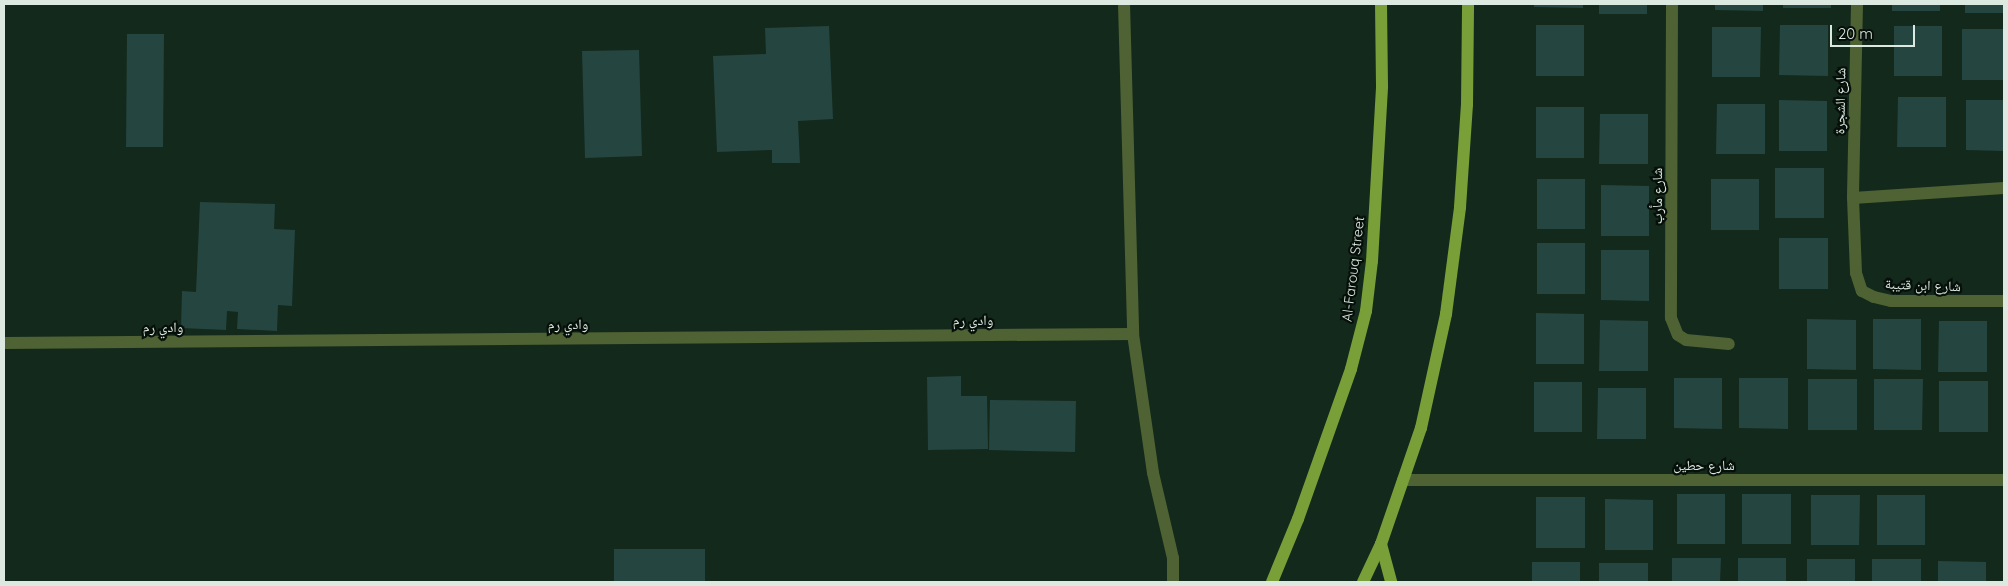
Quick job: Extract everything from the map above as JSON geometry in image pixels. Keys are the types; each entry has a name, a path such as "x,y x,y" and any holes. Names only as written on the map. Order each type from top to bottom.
{"main road":[{"name":"Al-Farouq Street","path":"1272,582 1298,519 1351,369 1366,311 1372,261 1382,86 1381,4"},
{"path":"1363,582 1381,544 1421,428 1446,314 1460,207 1467,105 1468,4"},
{"path":"1381,544 1391,582"}],"street":[{"path":"1124,4 1133,334 1153,473 1173,558 1173,582"},
{"name":"شارع مأرب","path":"1672,4 1671,318 1678,335 1686,340 1729,344"},
{"name":"شارع الشجرة","path":"1856,274 1854,198 1857,4"},
{"path":"1854,198 2004,188"},
{"name":"شارع ابن قتيبة","path":"1856,274 1862,291 1874,298 1891,301 2004,301"},
{"name":"وادي رم","path":"4,343 1133,334"},
{"name":"شارع حطين","path":"1403,480 2004,480"}],"building":[{"path":"1534,4 1583,4 1583,8 1534,7"},
{"path":"1599,4 1647,4 1647,14 1599,14"},
{"path":"1715,4 1763,4 1763,11 1715,10"},
{"path":"1783,4 1831,4 1831,8 1783,8"},
{"path":"1892,4 1940,4 1940,11 1892,11"},
{"path":"1965,4 2004,4 2004,13 1965,13"},
{"path":"1536,25 1584,25 1584,76 1536,76"},
{"path":"1780,25 1828,25 1828,76 1779,75"},
{"path":"829,26 833,119 798,121 800,163 772,163 772,150 717,152 713,56 766,54 765,28"},
{"path":"1894,26 1942,26 1942,76 1894,76"},
{"path":"1712,27 1761,27 1760,77 1712,77"},
{"path":"1962,29 2004,29 2004,80 1962,80"},
{"path":"127,34 164,34 163,147 126,147"},
{"path":"639,50 642,156 585,158 582,51"},
{"path":"1898,97 1946,97 1946,147 1897,147"},
{"path":"1779,100 1827,101 1827,151 1779,151"},
{"path":"1966,100 2004,100 2004,151 1966,150"},
{"path":"1717,104 1765,104 1765,154 1716,154"},
{"path":"1536,107 1584,107 1584,158 1536,158"},
{"path":"1600,114 1648,114 1648,164 1599,164"},
{"path":"1775,168 1824,168 1824,218 1775,218"},
{"path":"1537,179 1585,179 1585,229 1537,229"},
{"path":"1711,179 1759,179 1759,230 1711,230"},
{"path":"1601,185 1649,186 1649,236 1601,236"},
{"path":"200,202 275,204 274,229 295,230 292,306 278,305 277,331 237,329 238,312 227,311 226,330 181,328 182,291 196,292"},
{"path":"1779,238 1828,238 1828,289 1779,289"},
{"path":"1537,243 1585,243 1585,294 1537,294"},
{"path":"1601,250 1649,250 1649,301 1601,300"},
{"path":"1536,313 1584,314 1584,364 1536,364"},
{"path":"1807,319 1856,320 1856,370 1807,369"},
{"path":"1873,319 1921,319 1921,370 1873,369"},
{"path":"1600,320 1648,321 1648,371 1599,371"},
{"path":"1939,321 1987,321 1987,372 1938,372"},
{"path":"961,376 961,396 987,396 988,449 928,450 927,377"},
{"path":"1674,378 1722,378 1722,429 1674,428"},
{"path":"1739,378 1788,378 1788,429 1739,428"},
{"path":"1808,379 1857,379 1857,430 1808,430"},
{"path":"1874,379 1923,379 1922,430 1874,430"},
{"path":"1939,381 1988,381 1988,432 1939,432"},
{"path":"1534,382 1582,382 1582,432 1534,432"},
{"path":"1598,388 1646,388 1646,439 1597,439"},
{"path":"990,400 1076,401 1075,452 989,450"},
{"path":"1677,494 1725,494 1725,544 1677,544"},
{"path":"1742,494 1791,494 1791,544 1742,544"},
{"path":"1811,495 1860,495 1859,545 1811,545"},
{"path":"1877,495 1925,495 1925,545 1877,545"},
{"path":"1536,497 1585,497 1585,548 1536,548"},
{"path":"1605,499 1653,500 1653,550 1605,550"},
{"path":"614,549 705,549 705,582 614,582"},
{"path":"1672,558 1721,558 1720,582 1672,582"},
{"path":"1738,558 1786,558 1786,582 1738,582"},
{"path":"1807,559 1855,559 1855,582 1807,582"},
{"path":"1872,559 1921,559 1921,582 1872,582"},
{"path":"1938,561 1986,562 1986,582 1938,582"},
{"path":"1532,562 1580,562 1580,582 1532,582"},
{"path":"1599,563 1648,563 1648,582 1599,582"}]}
